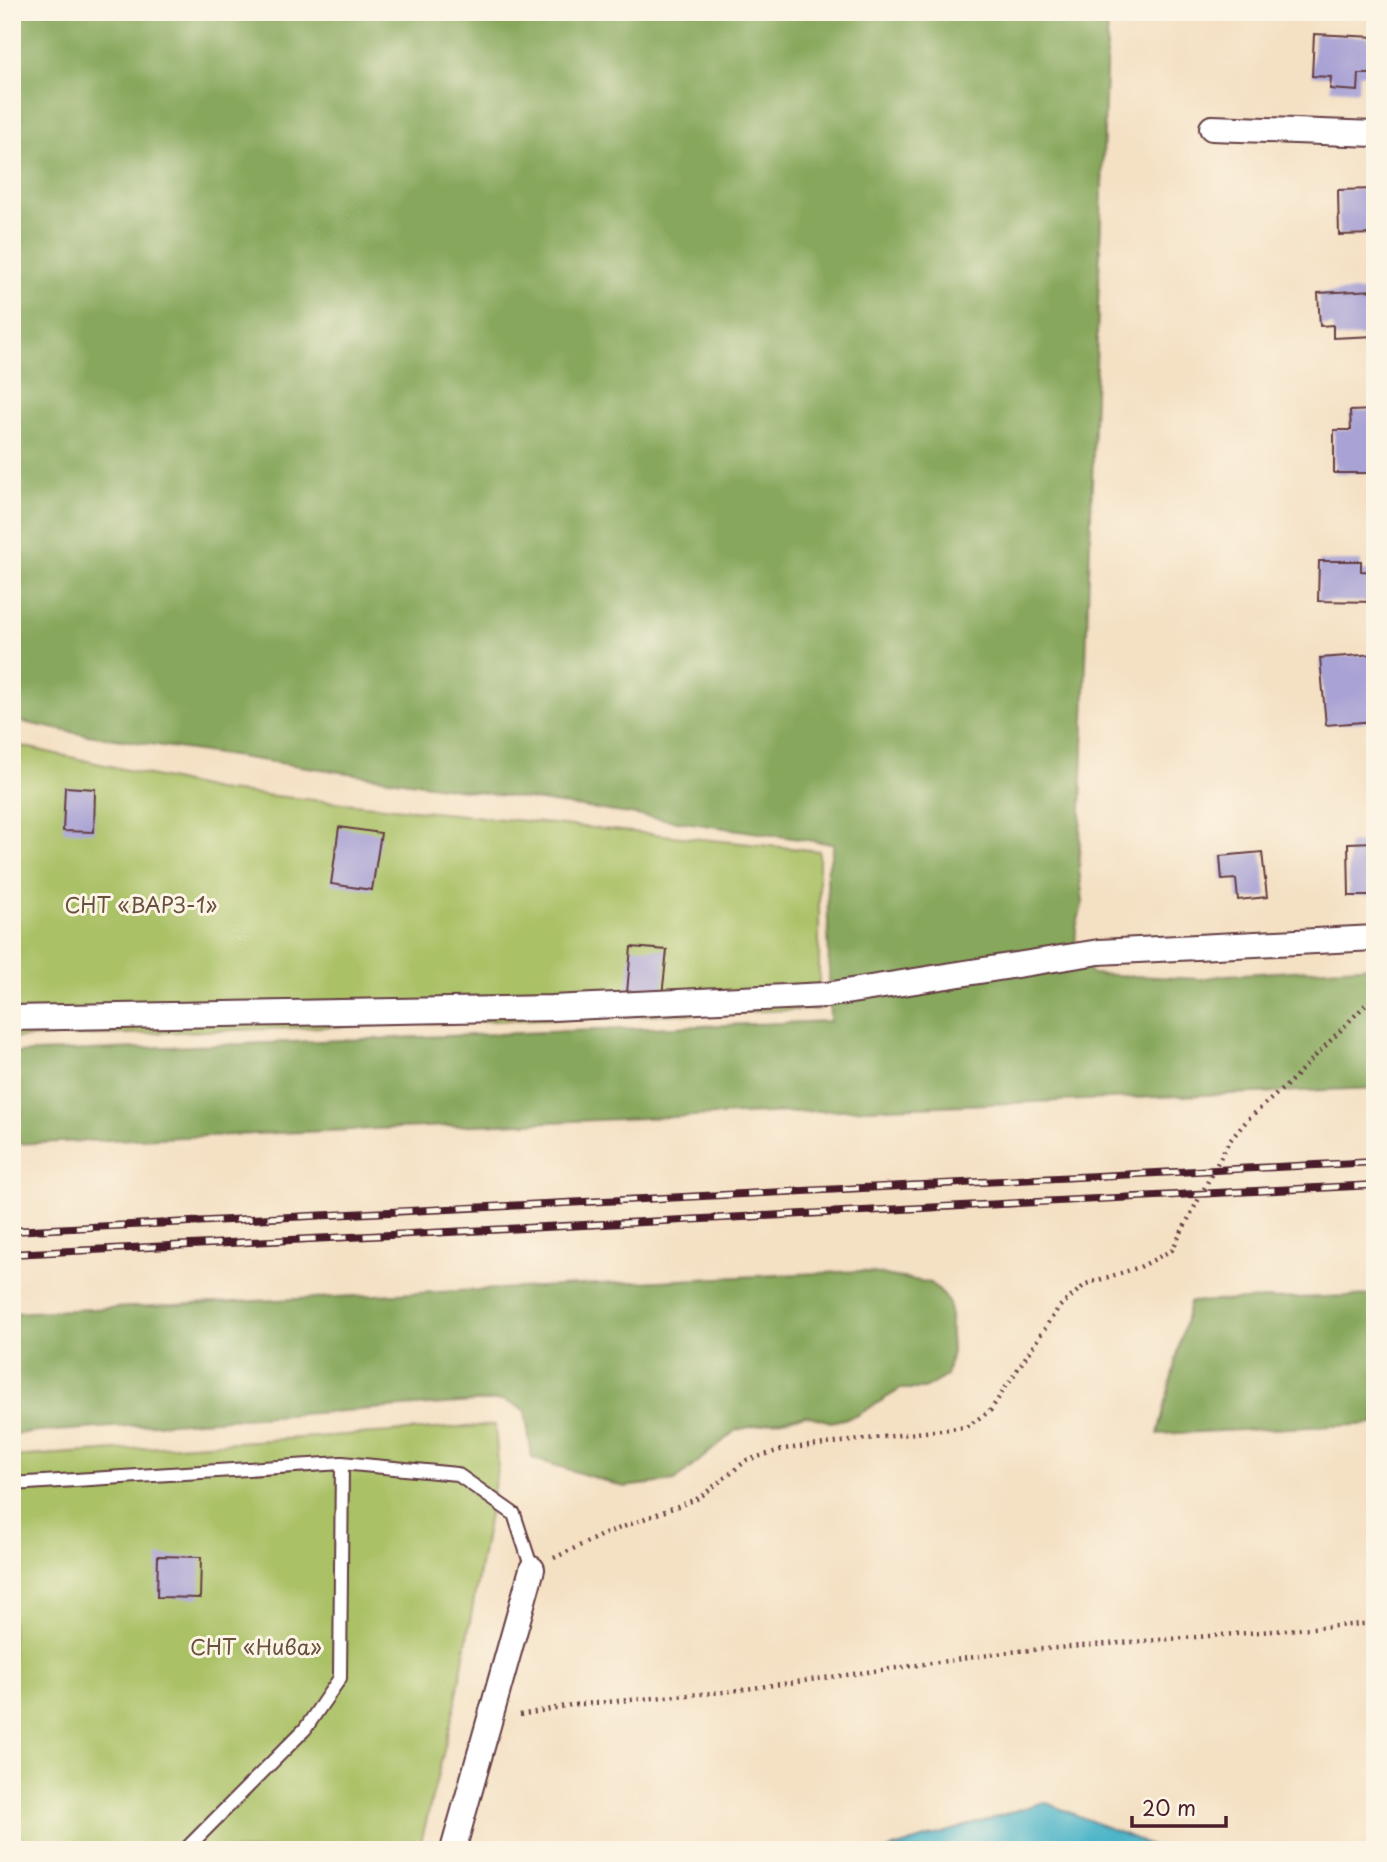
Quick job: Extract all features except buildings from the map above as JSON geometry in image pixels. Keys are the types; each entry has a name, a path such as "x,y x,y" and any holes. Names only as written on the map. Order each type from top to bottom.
{"street":[{"path":"1212,128 1375,134"},
{"path":"12,1018 552,1008 826,995 1099,952 1375,938"},
{"path":"453,1850 531,1569"}],"lane":[{"path":"12,1484 342,1463 457,1474 514,1514 531,1569"},
{"path":"185,1850 305,1730 340,1678 342,1463"}],"path":[{"path":"531,1569 602,1535 699,1498 747,1460 784,1449 966,1427 990,1411 1059,1307 1086,1284 1140,1267 1172,1250 1228,1143 1248,1119 1287,1085 1375,995"},
{"path":"488,1721 570,1705 724,1692 1018,1651 1375,1623"}],"green space":[{"path":"12,12 1108,12 1079,869 1083,902 1076,928 1075,954 1092,974 1200,979 1375,966 1375,1088 12,1144 12,1053 830,1021 827,873 834,844 81,734 12,720"},
{"name":"СНТ «ВАРЗ-1»","path":"12,744 216,790 819,851 819,1009 12,1038"},
{"path":"861,1271 931,1283 949,1301 952,1352 946,1376 924,1389 901,1389 856,1416 831,1422 806,1415 736,1430 675,1481 624,1487 532,1458 525,1410 503,1400 12,1434 12,1313"},
{"path":"1375,1295 1375,1424 1158,1434 1190,1302"},
{"name":"СНТ «Нива»","path":"495,1425 498,1464 455,1706 419,1850 12,1850 12,1457"}],"water":[{"path":"1044,1802 1163,1850 887,1850"}],"railway":[{"path":"12,1231 1375,1162"},
{"path":"12,1254 1375,1185"}]}
